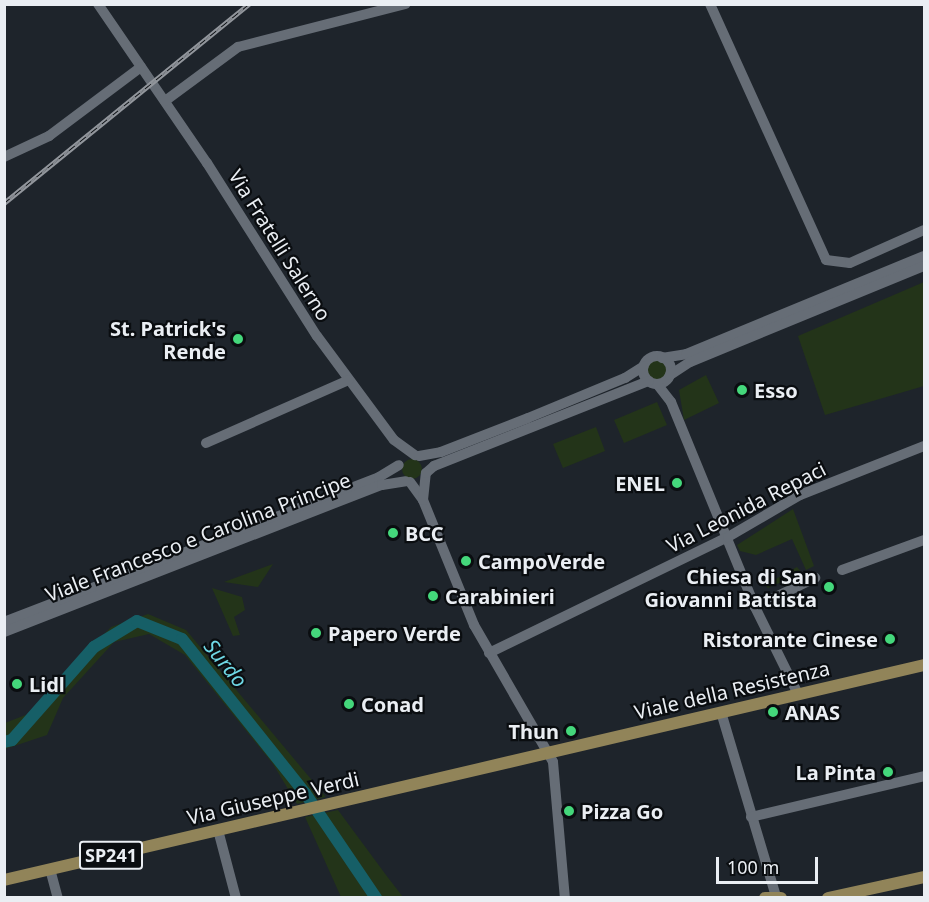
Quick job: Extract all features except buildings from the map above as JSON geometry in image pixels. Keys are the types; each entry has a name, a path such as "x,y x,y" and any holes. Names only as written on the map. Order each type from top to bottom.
{"main road":[{"name":"Viale della Resistenza","path":"549,754 924,665"},
{"name":"Via Giuseppe Verdi","path":"4,880 549,754"},
{"path":"828,897 924,877"}],"street":[{"name":"Via Fratelli Salerno","path":"98,4 165,101 283,286 349,380 394,440 417,455"},
{"path":"165,101 238,47 406,4"},
{"path":"710,4 826,260 850,263 924,230"},
{"path":"4,157 49,136 141,67"},
{"name":"Viale Francesco e Carolina Principe","path":"4,622 379,477 417,455 441,452 528,418 625,378 644,366 649,359 686,354 924,256"},
{"name":"Viale Francesco e Carolina Principe","path":"4,632 382,485 418,481 426,473 455,457 670,376 690,362 924,266"},
{"path":"662,358 670,367 671,402"},
{"path":"644,366 653,382 671,402 755,607 798,694"},
{"path":"206,443 349,380"},
{"name":"Via Fratelli Salerno","path":"394,440 400,463"},
{"name":"Via Leonida Repaci","path":"489,652 728,537 800,495 924,446"},
{"path":"417,455 425,462 423,500"},
{"path":"400,463 408,481 423,500 458,592 489,652 549,754 559,897"},
{"path":"842,570 924,540"},
{"path":"755,607 815,578"},
{"path":"721,712 765,862 771,897"},
{"path":"752,817 924,776"},
{"path":"218,830 236,897"},
{"path":"556,831 565,897"},
{"path":"50,870 58,897"}],"green space":[{"path":"924,282 924,386 825,415 798,336"},
{"path":"653,360 661,360 667,366 667,374 661,380 653,380 647,374 647,366"},
{"path":"706,375 719,403 684,420 679,390"},
{"path":"657,402 667,425 624,443 614,420"},
{"path":"596,427 605,451 563,468 553,444"},
{"path":"412,459 419,462 422,469 419,476 412,479 405,476 402,469 405,462"},
{"path":"793,509 814,566 806,570 792,539 756,555 740,551 737,545"},
{"path":"273,564 258,587 224,582"},
{"path":"797,567 802,573 768,588 765,585"},
{"path":"212,588 242,597 245,610 234,617 240,635 233,636"},
{"path":"148,614 186,630 326,797 297,804 273,764 185,655 149,634 114,642 63,698 47,735 5,749 5,723 28,714 111,627"},
{"path":"338,810 403,897 341,897 305,817"}],"waterway":[{"name":"Surdo","path":"4,742 12,740 94,647 137,621 182,639 305,793 376,898"}],"railway":[{"path":"4,203 249,4"}],"place":[{"name":"St. Patrick's Rende","path":"238,339"},
{"name":"Esso","path":"742,390"},
{"name":"ENEL","path":"677,483"},
{"name":"BCC","path":"393,533"},
{"name":"CampoVerde","path":"466,561"},
{"name":"Chiesa di San Giovanni Battista","path":"829,587"},
{"name":"Carabinieri","path":"433,596"},
{"name":"Papero Verde","path":"316,633"},
{"name":"Ristorante Cinese","path":"890,639"},
{"name":"Lidl","path":"17,684"},
{"name":"Conad","path":"349,704"},
{"name":"ANAS","path":"773,712"},
{"name":"Thun","path":"571,731"},
{"name":"La Pinta","path":"888,772"},
{"name":"Pizza Go","path":"569,811"}]}
